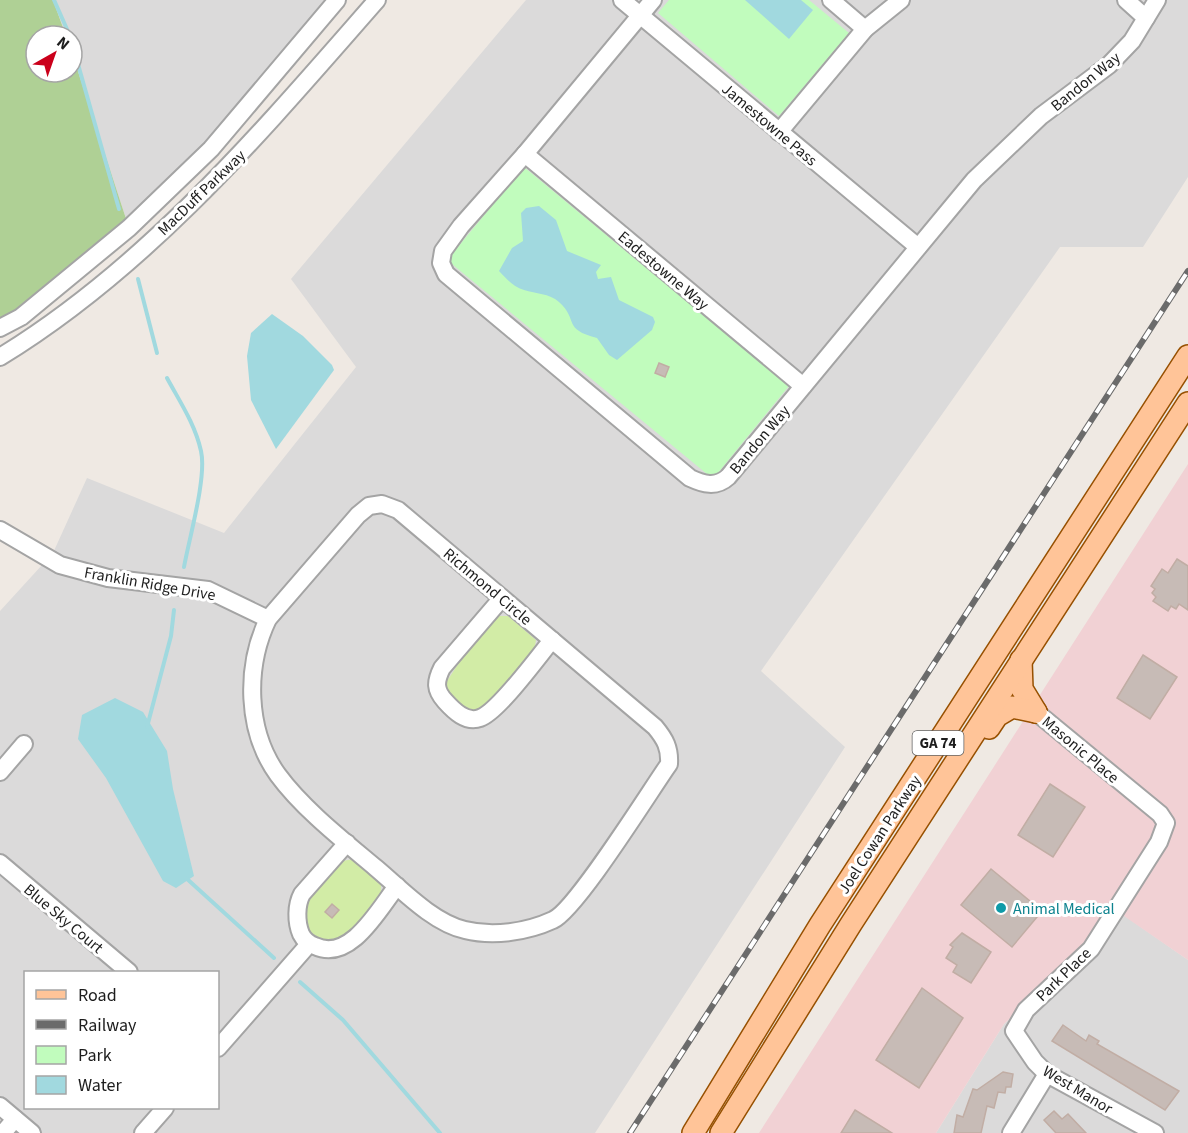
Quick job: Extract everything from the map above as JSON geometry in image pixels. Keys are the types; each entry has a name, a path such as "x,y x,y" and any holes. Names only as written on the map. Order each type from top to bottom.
{"main road":[{"name":"Joel Cowan Parkway","path":"693,1133 820,926 1188,356"},
{"name":"Joel Cowan Parkway","path":"721,1133 917,820 1188,403"},
{"name":"Masonic Place","path":"1022,660 1022,689 1036,712"},
{"path":"917,820 942,798 997,716 1012,707 1036,712"}],"street":[{"name":"MacDuff Parkway","path":"0,328 21,317 129,228 211,149 337,0"},
{"name":"MacDuff Parkway","path":"0,357 39,333 170,225 241,154 377,0"},
{"name":"Jamestowne Pass","path":"622,0 918,247"},
{"name":"Bandon Way","path":"653,0 525,154 461,226 443,251 441,263 446,274 690,478 701,483 722,482 974,180 1041,116 1109,65 1132,41 1157,0"},
{"path":"831,0 865,29"},
{"path":"779,132 865,29 901,0"},
{"path":"1126,0 1146,18"},
{"name":"Eadestowne Way","path":"525,154 803,386"},
{"name":"Richmond Circle","path":"382,504 398,510 502,598 655,727 665,739 670,752 669,764 584,886 556,919 527,929 493,934 463,930 425,911 347,843 288,787 276,773 259,735 253,709 254,666 259,638 268,620 357,515 369,506 382,504"},
{"name":"Franklin Ridge Drive","path":"0,530 60,565 108,578 208,590 268,620"},
{"path":"502,598 442,668 436,681 438,694 452,709 466,719 480,718 494,709 552,640"},
{"name":"Masonic Place","path":"1036,712 1160,814 1166,824"},
{"path":"0,772 24,744"},
{"name":"Park Place","path":"1014,1031 1026,1010 1091,949 1159,842 1166,824"},
{"path":"347,843 302,894 297,903 301,934 309,944 322,950 335,950 348,942 361,931 397,886"},
{"name":"Blue Sky Court","path":"0,863 128,971"},
{"path":"219,1047 309,944"},
{"name":"West Manor","path":"1014,1031 1035,1062 1047,1074 1155,1133"},
{"path":"1011,1133 1047,1074"},
{"path":"0,1106 32,1133"},
{"path":"143,1133 163,1109"},
{"path":"3,1133 15,1119"}],"shaded area":[{"path":"53,0 337,0 129,228 82,84 84,84 84,24 62,24"},
{"path":"526,0 1188,0 1188,177 1143,247 1060,247 761,671 845,747 595,1133 0,1133 0,611 53,553 87,478 224,533 356,367 291,279"},
{"path":"1188,464 1188,960 1121,914 1004,1024 936,1133 759,1133"},
{"path":"1122,914 1188,960 1188,1133 936,1133 1004,1024"}],"green space":[{"path":"0,0 53,0 62,24 24,24 24,84 82,84 129,228 0,328"},
{"path":"669,0 809,0 849,33 779,116 658,13"},
{"path":"524,167 789,386 713,479 447,260"},
{"path":"498,616 508,616 536,640 534,652 487,706 477,711 465,711 447,691 445,684 462,658"},
{"path":"354,859 381,881 381,892 348,933 327,941 316,937 305,925 305,905 342,861"}],"water":[{"path":"745,0 801,0 813,10 789,39"},
{"path":"539,206 556,220 567,251 601,265 596,272 598,279 611,277 619,300 653,317 655,322 652,330 617,360 609,355 597,338 586,335 575,327 565,308 559,302 547,295 520,289 499,271 512,248 523,241 521,213 526,208"},
{"path":"272,314 303,336 332,365 334,370 276,449 251,400 247,356 251,333"},
{"path":"115,698 143,712 167,751 173,789 194,876 176,888 163,881 106,778 78,739 82,715"}],"building":[{"path":"659,363 669,367 665,377 655,373"},
{"path":"1177,559 1188,566 1188,610 1179,604 1176,609 1171,606 1168,611 1153,601 1156,597 1152,593 1155,589 1151,586 1162,569 1168,573"},
{"path":"1143,655 1177,677 1150,719 1117,698"},
{"path":"1050,784 1085,807 1053,857 1018,835"},
{"name":"Animal Medical","path":"991,869 1042,911 1012,947 961,905"},
{"path":"332,904 339,910 332,918 325,912"},
{"path":"962,933 991,952 971,983 953,972 957,965 946,958 953,947 950,945"},
{"path":"922,988 963,1018 919,1088 876,1060"},
{"path":"1063,1025 1086,1041 1089,1035 1099,1041 1097,1044 1179,1091 1165,1110 1052,1041"},
{"path":"1003,1072 1013,1074 1011,1087 1006,1087 1005,1093 998,1092 994,1108 987,1106 981,1133 954,1133 957,1115 963,1117 973,1089 977,1090"},
{"path":"855,1110 892,1133 841,1133"},
{"path":"1054,1111 1062,1119 1068,1114 1086,1133 1056,1133 1044,1120"}],"waterway":[{"path":"54,0 65,24"},
{"path":"84,84 119,209"},
{"path":"138,279 157,353"},
{"path":"167,378 195,432 202,462 200,492 184,567"},
{"path":"147,727 171,636 174,610"},
{"path":"186,878 274,958"},
{"path":"300,982 343,1020 440,1133"}],"railway":[{"path":"630,1133 1188,271"}],"place":[{"name":"Animal Medical","path":"1001,908"}]}
